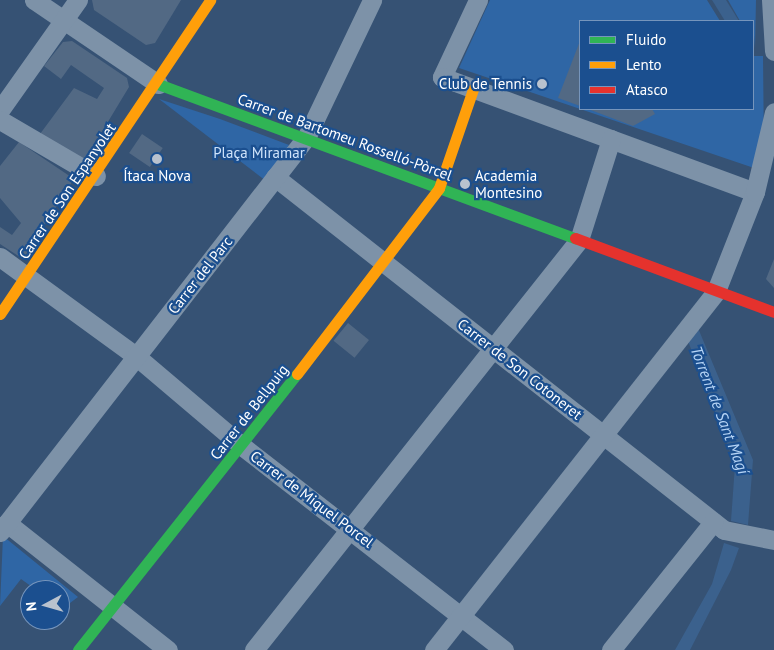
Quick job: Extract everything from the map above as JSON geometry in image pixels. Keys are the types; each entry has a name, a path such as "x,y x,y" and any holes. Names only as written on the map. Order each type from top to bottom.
{"street":[{"path":"34,0 158,84"},
{"path":"0,110 65,21 78,0"},
{"name":"Carrer de Son Espanyolet","path":"0,314 28,277 158,84 210,0"},
{"name":"Carrer del Parc","path":"4,527 306,138 372,0"},
{"path":"478,0 442,77 756,192"},
{"path":"771,0 774,51"},
{"name":"Carrer de Bartomeu Rosselló-Pòrcel","path":"158,84 774,312"},
{"name":"Carrer de Bellpuig","path":"78,650 242,446 438,188 473,89"},
{"path":"434,650 601,433 716,291 756,192 774,112"},
{"path":"0,120 96,176"},
{"path":"254,650 491,347 579,240 611,139"},
{"name":"Carrer de Son Cotoneret","path":"276,177 719,526 751,536 774,540"},
{"name":"Carrer de Miquel Porcel","path":"0,257 137,357 242,446 350,527 459,616 504,650"},
{"path":"611,650 719,526"},
{"path":"4,527 112,606 168,650"}],"green space":[{"name":"Club de Tennis","path":"490,0 707,0 719,20 579,20 579,109 459,68"},
{"path":"728,0 756,0 755,49 754,20 739,20"},
{"name":"Club de Tennis","path":"754,56 763,56 764,151 754,168 583,110 754,110"},
{"name":"Plaça Miramar","path":"159,99 220,119 289,145 266,181"},
{"path":"3,536 57,580 21,579 0,606"},
{"path":"70,590 78,597 70,603"}],"water":[{"path":"712,0 726,0 738,20 724,20"},
{"name":"Torrent de Sant Magí","path":"698,328 753,460 748,525 731,521 735,465 688,341"},
{"path":"724,543 739,548 731,570 690,650 675,650 712,584"}],"building":[{"path":"92,0 181,0 155,43 146,45 94,10"},
{"path":"72,41 127,78 129,87 83,163 40,134 74,88 97,99 104,88 71,65 61,79 44,66 63,42"},
{"path":"579,44 579,106 558,98"},
{"path":"591,110 653,110 655,114 633,126"},
{"path":"142,134 163,148 150,167 129,153"},
{"path":"19,142 74,179 23,259 0,244 0,227 12,235 21,223 0,198 0,166"},
{"path":"774,259 774,288 766,279"},
{"path":"348,323 369,340 355,358 334,341"}],"traffic: fast":[{"path":"158,84 575,238"},
{"path":"78,650 297,374"}],"traffic: slow":[{"path":"0,314 210,0"},
{"path":"297,374 439,188 473,89"}],"traffic: jam":[{"path":"575,238 774,312"}],"place":[{"name":"Club de Tennis","path":"542,84"},
{"name":"Ítaca Nova","path":"157,159"},
{"name":"Academia Montesino","path":"465,184"}]}
